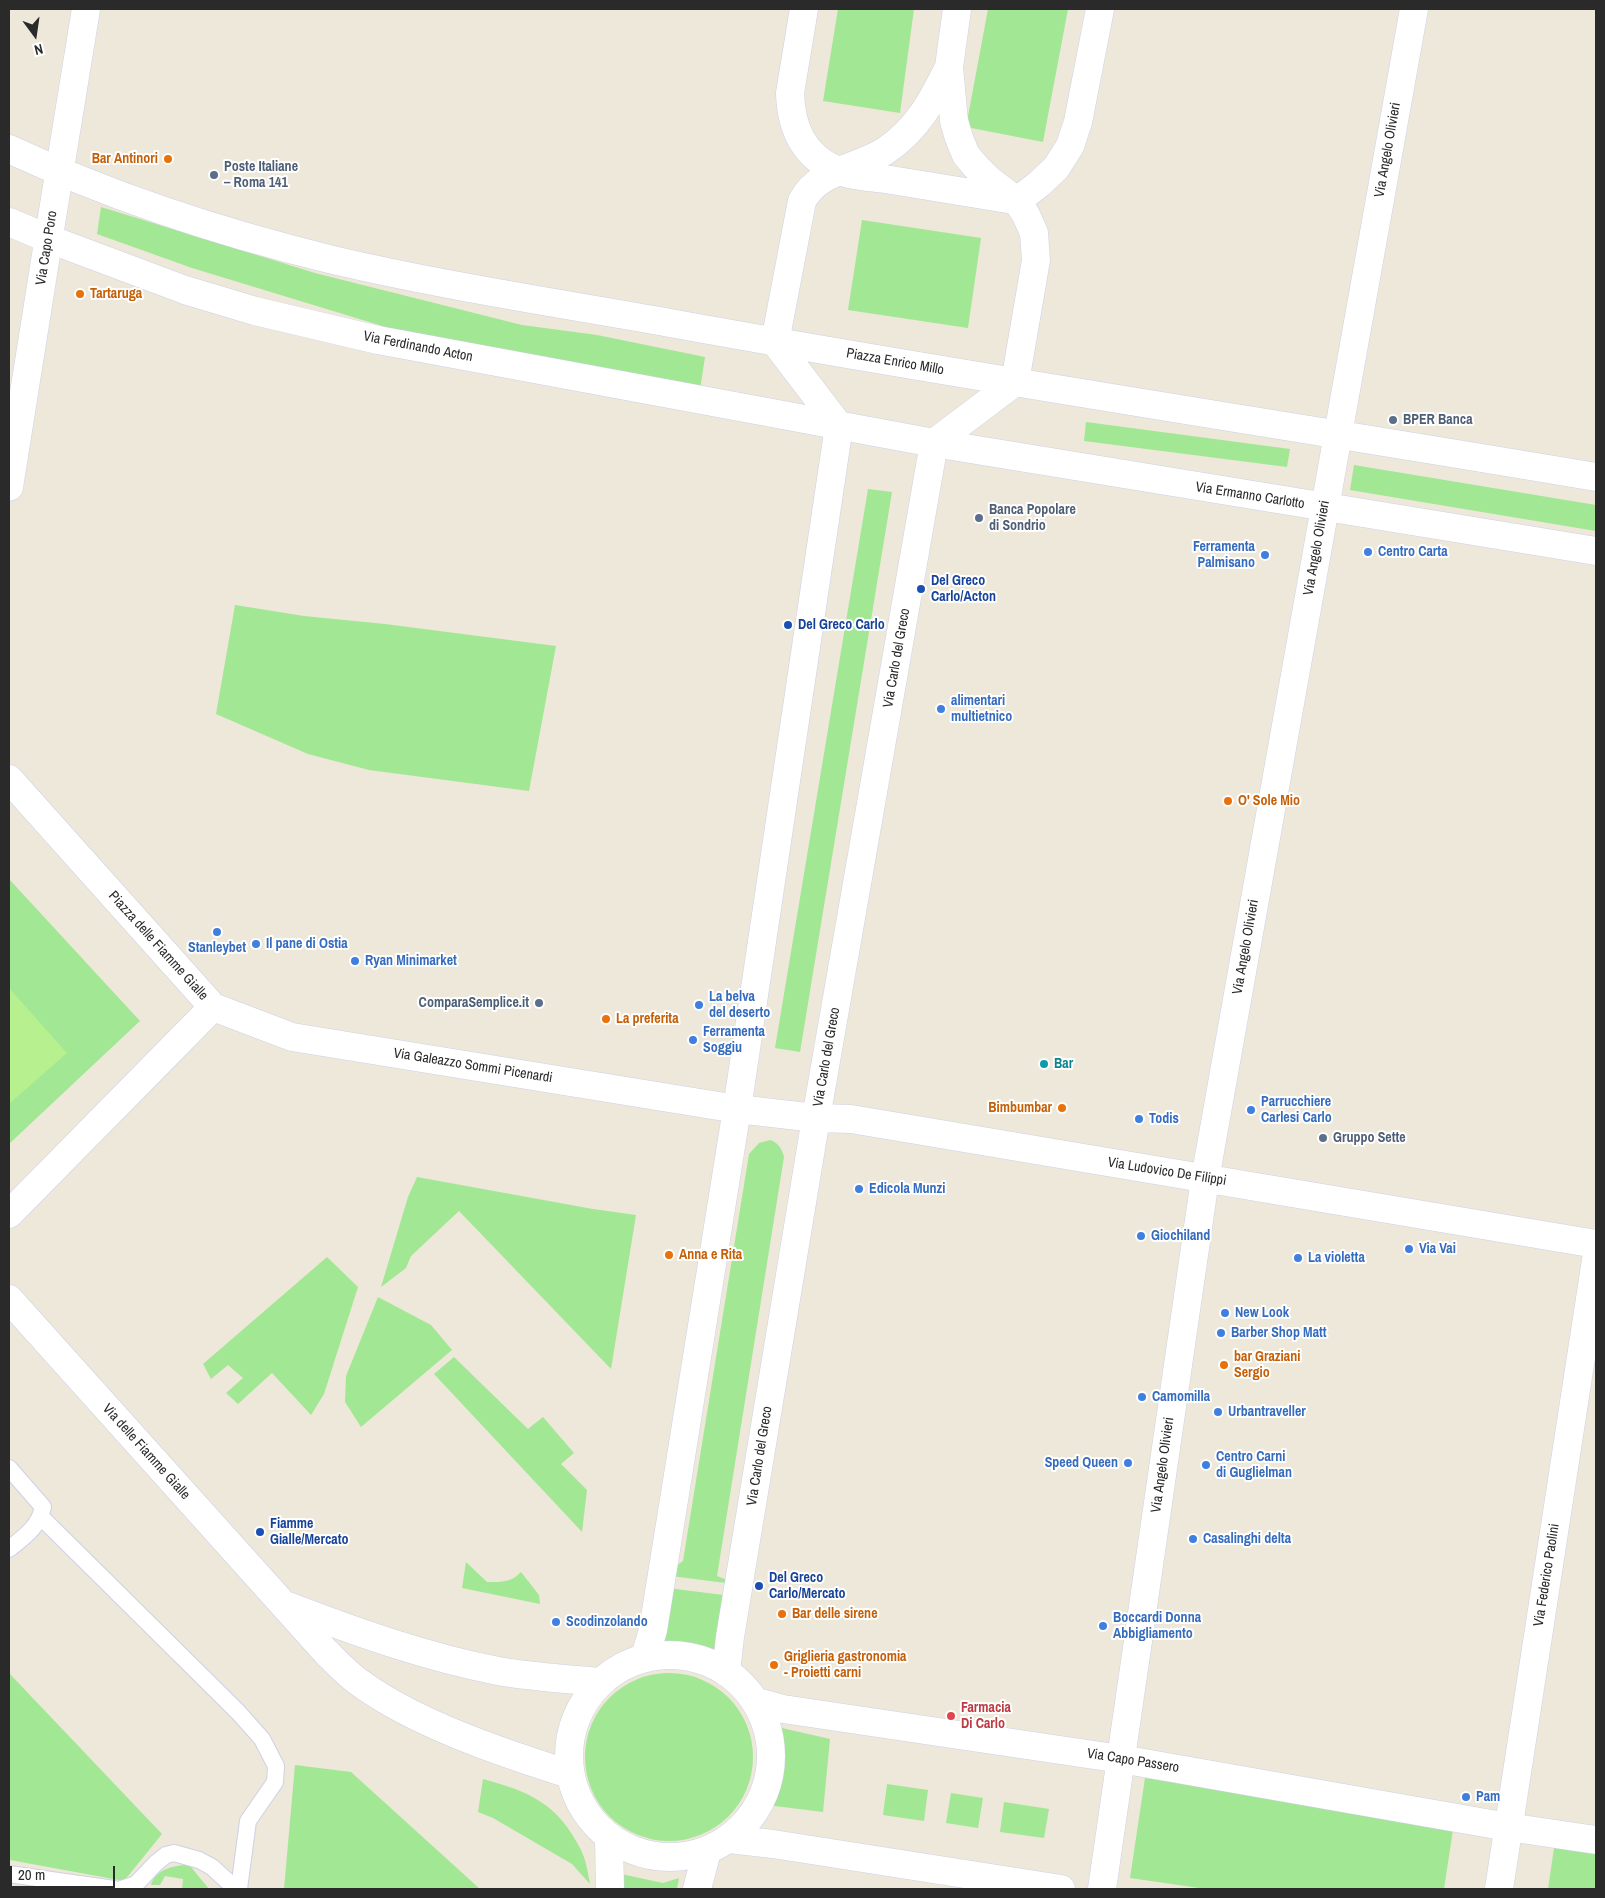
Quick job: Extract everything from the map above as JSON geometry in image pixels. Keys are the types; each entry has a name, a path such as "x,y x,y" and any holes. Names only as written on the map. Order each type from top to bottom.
{"street":[{"name":"Via Capo Poro","path":"9,487 16,396 49,240 58,172 86,9"},
{"path":"804,9 790,94 792,120 802,141 821,161 838,171 1018,201"},
{"path":"9,149 58,172 169,212 266,243 389,272 775,342 839,426 934,443 1015,382 1036,252 1031,223 1018,201 989,180 966,155 954,121 949,67 957,9"},
{"path":"1018,201 1056,168 1064,158 1073,140 1100,9"},
{"name":"Via Angelo Olivieri","path":"1102,1889 1205,1179 1414,9"},
{"path":"775,342 802,201 808,191 817,182 838,171 883,152 904,136 925,112 949,67"},
{"name":"Via Ferdinando Acton","path":"9,222 49,240 184,290 254,311 378,340 839,426"},
{"name":"Piazza Enrico Millo","path":"775,342 1015,382"},
{"path":"1015,382 1338,433 1596,477"},
{"path":"645,1657 653,1630 737,1109 839,426"},
{"name":"Via Ermanno Carlotto","path":"934,443 1596,551"},
{"name":"Via Carlo del Greco","path":"726,1672 730,1637 816,1118 934,443"},
{"name":"Piazza delle Fiamme Gialle","path":"9,779 213,1007 9,1214"},
{"name":"Via Galeazzo Sommi Picenardi","path":"213,1007 292,1037 737,1109"},
{"name":"Via Ludovico De Filippi","path":"737,1109 816,1118 851,1119 1596,1244"},
{"name":"Via Federico Paolini","path":"1498,1889 1596,1260"},
{"name":"Via delle Fiamme Gialle","path":"9,1299 326,1652 349,1674 387,1700 447,1730 569,1774"},
{"path":"284,1605 391,1643 460,1662 514,1674 600,1682"},
{"path":"697,1889 718,1845 748,1821 762,1800 770,1776 772,1750 767,1725 757,1702 740,1682 720,1667 696,1658 670,1654 645,1657 621,1667 600,1682 584,1702 573,1724 568,1750 569,1774 584,1810 609,1838 632,1851 656,1858 682,1857 718,1845 773,1844 1061,1889"},
{"name":"Via Capo Passero","path":"757,1702 783,1709 1121,1759 1508,1827 1596,1840"},
{"path":"609,1838 610,1889"}],"lane":[{"path":"9,1468 43,1507 41,1517 34,1527 9,1549"},
{"path":"41,1517 238,1712 262,1739 276,1766 275,1782 248,1821 238,1889"},
{"path":"121,1889 136,1884 156,1863 166,1855 174,1853 199,1860 212,1867 238,1889"},
{"path":"9,1874 114,1889"}],"green space":[{"path":"838,9 914,9 900,113 823,101"},
{"path":"988,9 1068,9 1043,142 966,127"},
{"path":"101,207 315,273 522,325 597,335 705,357 700,390 425,339 192,268 97,234"},
{"path":"862,220 981,238 968,328 848,310"},
{"path":"1086,422 1290,449 1287,467 1084,441"},
{"path":"1354,465 1596,505 1596,531 1350,490"},
{"path":"868,489 892,492 800,1052 775,1048"},
{"path":"235,605 304,616 385,624 556,646 529,791 369,770 308,754 216,714"},
{"path":"9,879 140,1021 9,1144"},
{"path":"9,988 67,1053 9,1104"},
{"path":"770,1140 779,1146 784,1157 717,1576 727,1580 726,1583 671,1576 671,1570 683,1561 749,1154 759,1143"},
{"path":"417,1177 636,1215 611,1369 459,1211 411,1256 406,1268 381,1287 408,1197"},
{"path":"327,1257 358,1287 324,1394 311,1415 272,1373 238,1404 226,1393 243,1378 228,1365 211,1379 203,1364"},
{"path":"378,1297 431,1325 452,1350 361,1427 345,1402 346,1376"},
{"path":"454,1357 528,1429 543,1417 574,1453 561,1464 587,1490 582,1532 434,1374"},
{"path":"466,1562 487,1582 509,1580 521,1572 539,1595 540,1604 462,1588"},
{"path":"668,1588 723,1595 716,1655 678,1646 655,1645"},
{"path":"9,1673 162,1834 124,1881 10,1860"},
{"path":"677,1673 694,1676 709,1682 729,1697 744,1717 750,1732 753,1757 750,1782 744,1797 729,1817 709,1832 694,1838 661,1841 644,1838 629,1832 604,1811 594,1797 588,1782 585,1749 588,1732 594,1717 615,1692 629,1682 644,1676"},
{"path":"773,1726 830,1739 823,1812 767,1805 775,1790 780,1752"},
{"path":"295,1765 351,1772 480,1889 284,1889"},
{"path":"1145,1778 1454,1823 1444,1889 1206,1889 1130,1878"},
{"path":"483,1779 529,1795 553,1811 563,1821 581,1850 586,1862 590,1884 572,1864 493,1818 478,1812"},
{"path":"887,1784 928,1790 924,1821 883,1815"},
{"path":"951,1793 983,1798 978,1828 946,1823"},
{"path":"1004,1802 1049,1809 1044,1838 1000,1832"},
{"path":"1554,1848 1596,1854 1596,1889 1548,1889"},
{"path":"185,1865 191,1867 209,1889 182,1889 183,1879 165,1876 160,1885 151,1885 160,1872 175,1866"},
{"path":"621,1874 663,1883 679,1878 677,1889 620,1889"}],"place":[{"name":"Bar Antinori","path":"168,159"},
{"name":"Poste Italiane – Roma 141","path":"214,175"},
{"name":"Tartaruga","path":"80,294"},
{"name":"BPER Banca","path":"1393,420"},
{"name":"Banca Popolare di Sondrio","path":"979,518"},
{"name":"Centro Carta","path":"1368,552"},
{"name":"Ferramenta Palmisano","path":"1265,555"},
{"name":"Del Greco Carlo/Acton","path":"921,589"},
{"name":"Del Greco Carlo","path":"788,625"},
{"name":"alimentari multietnico","path":"941,709"},
{"name":"O' Sole Mio","path":"1228,801"},
{"name":"Stanleybet","path":"217,932"},
{"name":"Il pane di Ostia","path":"256,944"},
{"name":"Ryan Minimarket","path":"355,961"},
{"name":"ComparaSemplice.it","path":"539,1003"},
{"name":"La belva del deserto","path":"699,1005"},
{"name":"La preferita","path":"606,1019"},
{"name":"Ferramenta Soggiu","path":"693,1040"},
{"name":"Bar","path":"1044,1064"},
{"name":"Bimbumbar","path":"1062,1108"},
{"name":"Parrucchiere Carlesi Carlo","path":"1251,1110"},
{"name":"Todis","path":"1139,1119"},
{"name":"Gruppo Sette","path":"1323,1138"},
{"name":"Edicola Munzi","path":"859,1189"},
{"name":"Giochiland","path":"1141,1236"},
{"name":"Via Vai","path":"1409,1249"},
{"name":"Anna e Rita","path":"669,1255"},
{"name":"La violetta","path":"1298,1258"},
{"name":"New Look","path":"1225,1313"},
{"name":"Barber Shop Matt","path":"1221,1333"},
{"name":"bar Graziani Sergio","path":"1224,1365"},
{"name":"Camomilla","path":"1142,1397"},
{"name":"Urbantraveller","path":"1218,1412"},
{"name":"Speed Queen","path":"1128,1463"},
{"name":"Centro Carni di Guglielman","path":"1206,1465"},
{"name":"Fiamme Gialle/Mercato","path":"260,1532"},
{"name":"Casalinghi delta","path":"1193,1539"},
{"name":"Del Greco Carlo/Mercato","path":"759,1586"},
{"name":"Bar delle sirene","path":"782,1614"},
{"name":"Scodinzolando","path":"556,1622"},
{"name":"Boccardi Donna Abbigliamento","path":"1103,1626"},
{"name":"Griglieria gastronomia - Proietti carni","path":"774,1665"},
{"name":"Farmacia Di Carlo","path":"951,1716"},
{"name":"Pam","path":"1466,1797"}]}
